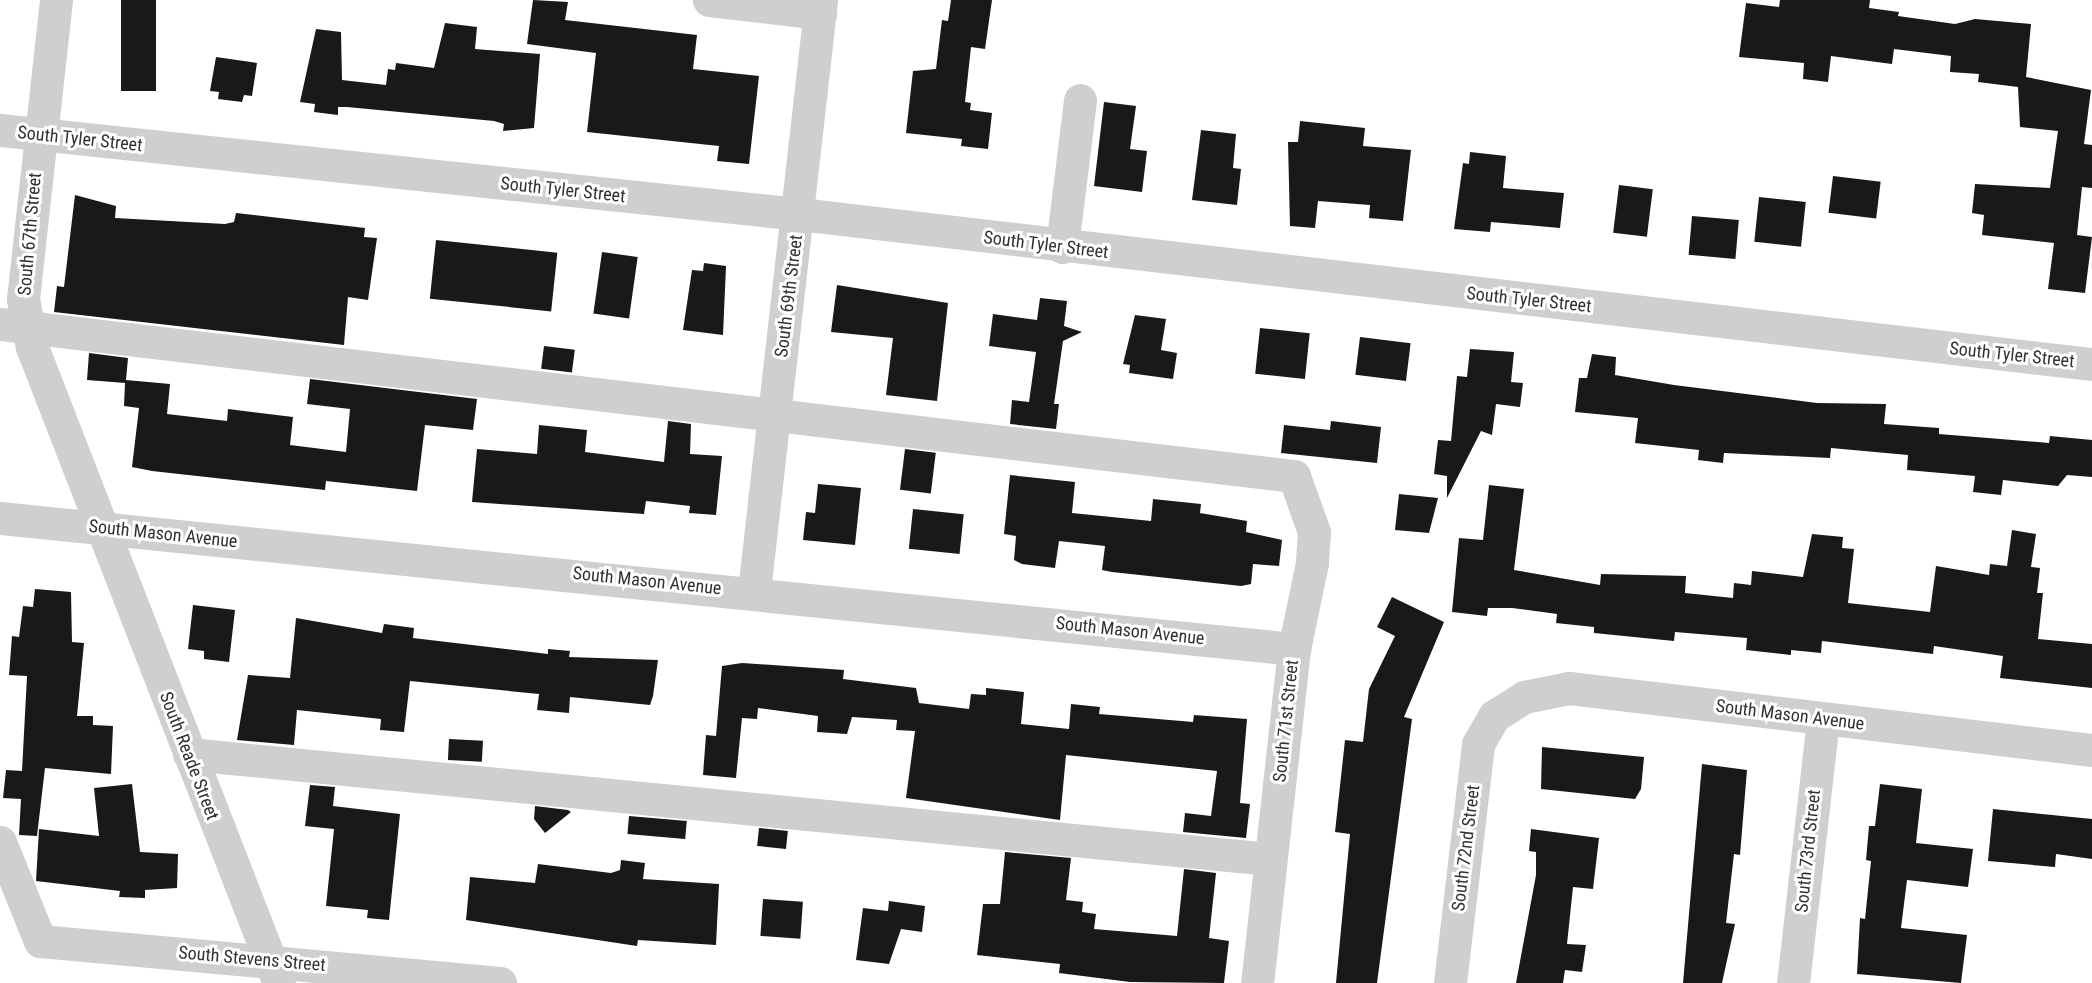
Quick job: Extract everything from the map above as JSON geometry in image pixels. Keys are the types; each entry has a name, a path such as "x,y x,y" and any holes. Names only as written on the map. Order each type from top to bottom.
{"street":[{"name":"South 67th Street","path":"56,0 23,299 14,325 100,528"},
{"path":"709,0 820,7"},
{"name":"South 69th Street","path":"754,591 799,214 820,7"},
{"path":"1062,247 1080,100"},
{"name":"South Tyler Street","path":"0,130 799,214 1062,247 2092,364"},
{"path":"14,325 775,413"},
{"name":"South 71st Street","path":"775,413 1283,471 1294,476 1303,491 1314,532 1294,649 1257,983"},
{"name":"South Mason Avenue","path":"0,518 754,591 1294,649"},
{"name":"South Reade Street","path":"100,528 274,971"},
{"name":"South Mason Avenue","path":"1494,716 1524,697 1569,688 2092,750"},
{"name":"South 72nd Street","path":"1450,983 1478,744 1494,716"},
{"name":"South 73rd Street","path":"1793,983 1823,719"},
{"path":"189,754 1270,859"},
{"name":"South Stevens Street","path":"0,842 40,941 274,971 499,983"}],"building":[{"path":"121,0 156,0 156,91 121,91"},
{"path":"533,0 568,2 565,20 697,35 693,69 759,76 749,164 717,161 719,146 587,132 596,53 527,44"},
{"path":"951,0 992,0 985,49 971,47 965,102 971,103 970,110 992,113 988,149 961,146 962,139 906,133 913,71 936,69 942,20 948,21"},
{"path":"1780,0 1870,0 1869,8 1899,12 1898,16 1955,24 1975,19 2031,24 2026,77 2091,90 2084,144 2092,145 2092,188 2082,187 2077,235 2092,237 2085,293 2048,289 2054,243 1982,235 1984,215 1972,213 1975,184 2050,188 2058,131 2020,127 2018,87 1978,82 1979,74 1950,72 1951,56 1894,49 1892,64 1831,56 1828,82 1803,79 1804,63 1739,57 1746,3 1779,7"},
{"path":"445,23 477,27 475,49 540,54 534,128 503,131 504,124 494,121 347,107 338,107 338,115 314,112 315,104 300,102 316,29 341,32 342,80 386,85 388,69 395,70 396,63 434,68"},
{"path":"216,57 257,63 252,96 244,95 242,102 218,99 219,92 210,91"},
{"path":"1104,102 1136,106 1130,149 1147,151 1142,192 1094,186"},
{"path":"1300,121 1365,128 1363,146 1411,150 1403,221 1369,218 1370,205 1318,201 1315,228 1290,226 1288,142 1298,142"},
{"path":"1201,130 1236,134 1233,168 1241,169 1237,205 1192,200"},
{"path":"1470,152 1506,156 1503,188 1564,193 1560,228 1491,222 1490,232 1454,229 1463,163 1469,164"},
{"path":"1833,176 1881,182 1876,219 1828,213"},
{"path":"1619,185 1653,189 1647,237 1613,233"},
{"path":"75,195 116,206 115,218 225,224 234,222 236,213 365,228 364,237 377,238 368,300 348,297 344,345 54,312 57,286 64,287"},
{"path":"1759,197 1806,202 1801,247 1754,242"},
{"path":"1692,216 1739,220 1735,259 1689,255"},
{"path":"436,240 557,253 551,311 430,299"},
{"path":"602,252 638,257 629,318 593,313"},
{"path":"704,263 726,266 723,335 683,330 692,270 703,271"},
{"path":"837,285 948,303 937,401 886,395 893,338 831,332"},
{"path":"1040,298 1067,301 1064,326 1082,332 1063,341 1054,404 1059,404 1056,429 1010,424 1012,400 1029,402 1036,352 989,346 993,314 1037,320"},
{"path":"1135,315 1166,319 1161,350 1177,353 1173,379 1129,373 1130,365 1123,364"},
{"path":"1260,328 1310,333 1305,379 1255,374"},
{"path":"1360,337 1411,343 1406,381 1355,375"},
{"path":"544,346 575,350 572,373 541,369"},
{"path":"1470,349 1514,352 1511,382 1523,383 1520,407 1496,404 1492,435 1481,431 1447,498 1447,476 1434,474 1438,440 1451,441 1457,376 1467,377"},
{"path":"89,353 128,358 126,380 170,384 167,414 227,421 228,409 293,417 290,445 346,452 350,409 307,404 310,379 477,399 473,430 425,425 417,491 326,481 325,490 132,467 139,408 124,406 125,383 87,380"},
{"path":"1592,354 1616,357 1615,375 1674,385 1817,403 1886,404 1884,424 1939,428 1939,434 2049,443 2050,436 2092,440 2092,477 2067,475 2058,486 2003,480 2001,495 1973,492 1975,476 1907,470 1908,455 1831,448 1830,458 1724,453 1723,463 1698,460 1699,450 1635,443 1638,418 1575,412 1579,378 1587,378"},
{"path":"668,421 691,424 690,454 722,456 716,515 689,513 690,506 646,501 644,514 472,502 477,449 537,454 539,425 587,430 585,452 664,462"},
{"path":"1331,421 1381,427 1377,463 1281,453 1284,425 1330,430"},
{"path":"905,449 936,453 931,493 900,490"},
{"path":"1010,475 1075,482 1072,513 1151,521 1153,499 1201,504 1200,513 1247,521 1246,532 1282,540 1279,566 1253,564 1251,584 1241,586 1112,572 1102,570 1105,546 1059,541 1055,568 1022,564 1014,560 1016,536 1004,534"},
{"path":"818,484 861,488 855,545 803,540 806,512 815,513"},
{"path":"1489,485 1524,489 1514,570 1600,585 1601,574 1686,576 1685,593 1733,598 1734,583 1751,585 1752,571 1803,577 1812,534 1843,537 1842,548 1854,549 1848,603 1930,612 1936,566 1989,575 1990,564 2007,566 2012,530 2036,534 2031,567 2040,568 2037,593 2043,593 2038,639 2092,644 2092,688 2000,678 2003,656 1934,646 1933,654 1822,641 1821,653 1791,650 1791,655 1746,650 1747,638 1675,632 1674,641 1594,633 1594,627 1556,623 1557,614 1512,608 1488,608 1487,616 1452,612 1459,538 1483,540"},
{"path":"1399,494 1438,498 1429,533 1395,530"},
{"path":"913,509 964,514 960,554 909,549"},
{"path":"35,589 71,592 72,642 84,643 77,716 93,716 93,725 113,726 111,774 45,768 37,836 19,835 21,799 3,798 6,770 22,771 27,676 9,675 12,636 19,637 23,606 33,607"},
{"path":"1392,597 1444,622 1404,717 1412,719 1377,983 1336,983 1350,834 1335,832 1345,740 1363,742 1369,689 1395,636 1377,627"},
{"path":"193,605 235,610 229,662 204,659 204,651 188,649"},
{"path":"296,618 382,633 384,624 414,628 413,638 548,654 548,649 570,651 569,657 658,660 653,696 650,705 570,697 569,713 537,710 539,694 410,681 404,732 380,730 381,719 297,710 294,745 237,740 248,675 290,678"},
{"path":"742,663 844,670 843,679 916,688 919,703 969,709 971,694 986,695 986,688 1024,692 1021,724 1069,729 1071,704 1100,707 1099,714 1193,722 1194,715 1247,719 1240,803 1250,804 1246,838 1183,832 1185,813 1211,816 1217,771 1066,755 1060,820 906,798 915,731 896,730 897,720 852,717 847,734 817,732 818,716 758,708 757,719 742,718 736,778 703,775 706,735 716,736 722,666"},
{"path":"449,739 483,741 482,762 448,760"},
{"path":"1542,747 1644,757 1641,789 1635,799 1541,789"},
{"path":"1702,764 1747,770 1740,855 1734,854 1726,923 1735,924 1722,983 1683,983"},
{"path":"132,784 140,852 178,854 177,888 145,890 145,898 119,897 120,891 36,881 39,829 99,836 94,788"},
{"path":"1880,784 1922,789 1916,843 1973,849 1968,887 1907,880 1901,928 1967,935 1961,983 1857,974 1860,918 1865,919 1871,861 1866,860 1869,826 1875,826"},
{"path":"310,785 335,787 333,806 400,814 389,920 367,918 368,910 326,906 334,829 305,826"},
{"path":"535,806 571,812 545,833 534,819"},
{"path":"1993,809 2092,819 2092,859 2056,854 2055,867 1988,861"},
{"path":"629,816 687,821 685,839 627,834"},
{"path":"759,828 788,831 786,849 757,846"},
{"path":"1531,829 1599,838 1593,889 1573,887 1567,944 1586,945 1582,972 1565,970 1563,983 1516,983 1536,875 1536,852 1529,851"},
{"path":"1005,852 1071,858 1066,900 1083,902 1082,912 1096,914 1094,929 1177,936 1184,869 1216,873 1209,938 1229,941 1224,983 1130,982 1059,973 1060,964 977,955 983,904 1000,904"},
{"path":"621,860 645,863 643,879 719,884 716,945 638,940 637,946 466,920 470,877 535,883 538,864 611,873 620,870"},
{"path":"763,899 803,902 800,939 760,936"},
{"path":"889,901 925,906 922,932 901,929 889,964 856,960 863,908 888,911"}]}
